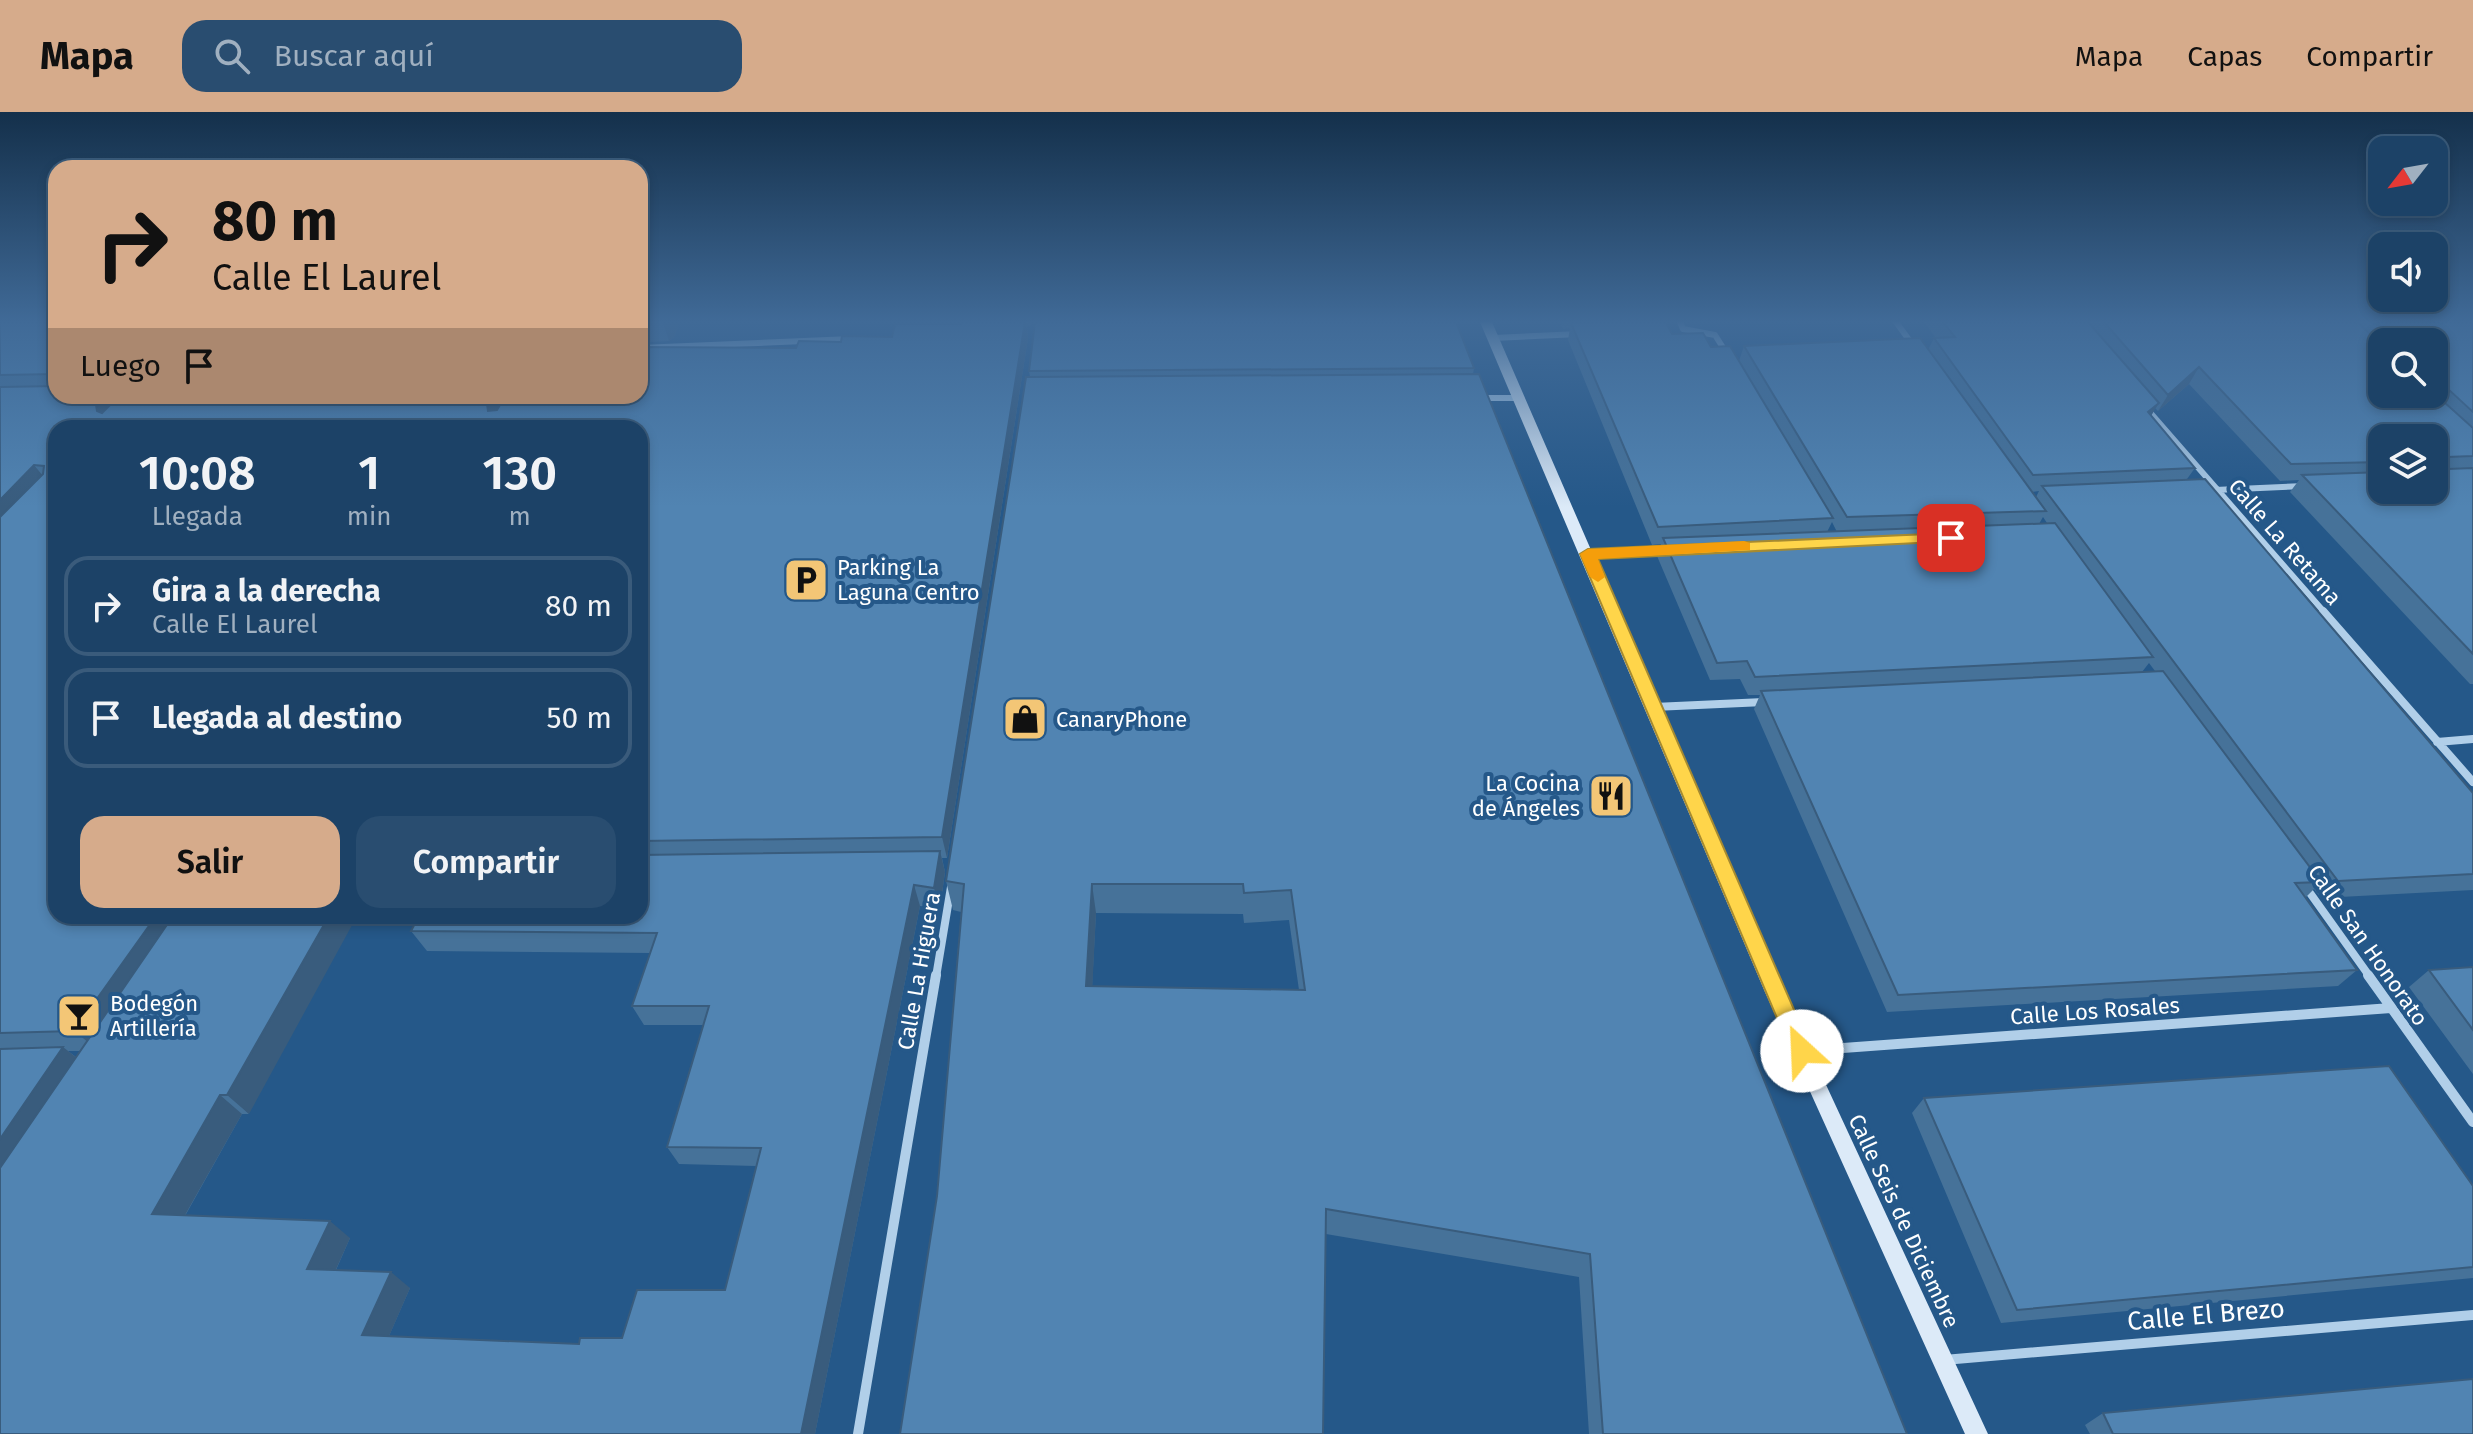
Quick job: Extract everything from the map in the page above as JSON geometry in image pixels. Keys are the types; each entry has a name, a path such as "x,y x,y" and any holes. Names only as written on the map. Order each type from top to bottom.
{"street":[{"name":"Calle Seis de Diciembre","path":"1514,384 1802,1051 1977,1434"},
{"path":"1474,398 1521,398"},
{"name":"Calle La Retama","path":"2141,402 2473,782"},
{"path":"2204,491 2321,485"},
{"path":"1588,554 1677,550"},
{"path":"1654,707 1768,702"},
{"path":"2437,742 2473,739"},
{"name":"Calle San Honorato","path":"2296,873 2473,1122"},
{"name":"Calle La Higuera","path":"858,1434 953,877"},
{"name":"Calle Los Rosales","path":"1802,1051 2391,1008"},
{"name":"Calle El Brezo","path":"1943,1360 2473,1315"}],"building":[{"path":"648,384 1015,384 942,837 648,841 648,420 48,420 48,924 150,924 74,1031 0,1033 0,517 43,474 44,466 34,465 0,500 0,387 48,386 48,404 97,404 97,411 102,413 111,404 487,404 488,411 497,410 500,404 648,404"},
{"path":"1025,384 1483,384 1907,1434 1603,1434 1590,1254 1326,1209 1323,1434 900,1434 937,1196 964,884 946,881","holes":["1092,884 1243,884 1244,893 1291,890 1305,990 1086,986"]},
{"path":"1597,384 1753,384 1833,518 1658,527"},
{"path":"1767,384 1953,384 2046,511 1847,517"},
{"path":"1967,384 2142,384 2159,403 2148,412 2195,468 2033,475"},
{"path":"2158,384 2181,384 2168,395"},
{"path":"2215,384 2368,384 2368,408 2448,408 2448,406 2473,428 2473,456 2448,457 2448,424 2368,424 2368,462 2291,464"},
{"path":"2448,384 2473,384 2473,412 2448,389"},
{"path":"2473,468 2473,654 2302,475 2368,473 2368,504 2448,504 2448,469"},
{"path":"2205,479 2473,793 2473,874 2338,881 2042,486"},
{"path":"2055,523 2153,657 1755,677 1747,661 1717,663 1663,538"},
{"path":"2163,671 2321,882 2295,883 2357,970 1898,995 1761,691"},
{"path":"940,851 934,888 914,885 801,1434 0,1434 0,1168 168,924 324,924 227,1095 220,1095 152,1214 330,1221 307,1269 391,1272 362,1335 579,1344 580,1338 622,1338 637,1290 725,1290 761,1148 667,1147 709,1006 632,1006 657,933 411,931 415,924 648,924 648,855"},
{"path":"2473,967 2473,1030 2429,970"},
{"path":"63,1047 0,1139 0,1049"},
{"path":"2389,1066 2473,1186 2473,1267 2017,1310 1924,1098"},
{"path":"2473,1379 2473,1434 2113,1434 2103,1413"}],"slow traffic":[{"path":"1598,577 1588,554 1744,546"}],"place":[{"name":"Parking La Laguna Centro","path":"806,580"},
{"name":"CanaryPhone","path":"1025,719"},
{"name":"La Cocina de Ángeles","path":"1611,796"},
{"name":"Bodegón Artillería","path":"79,1016"}],"route":[{"path":"1802,1051 1588,554 1951,538"}]}
